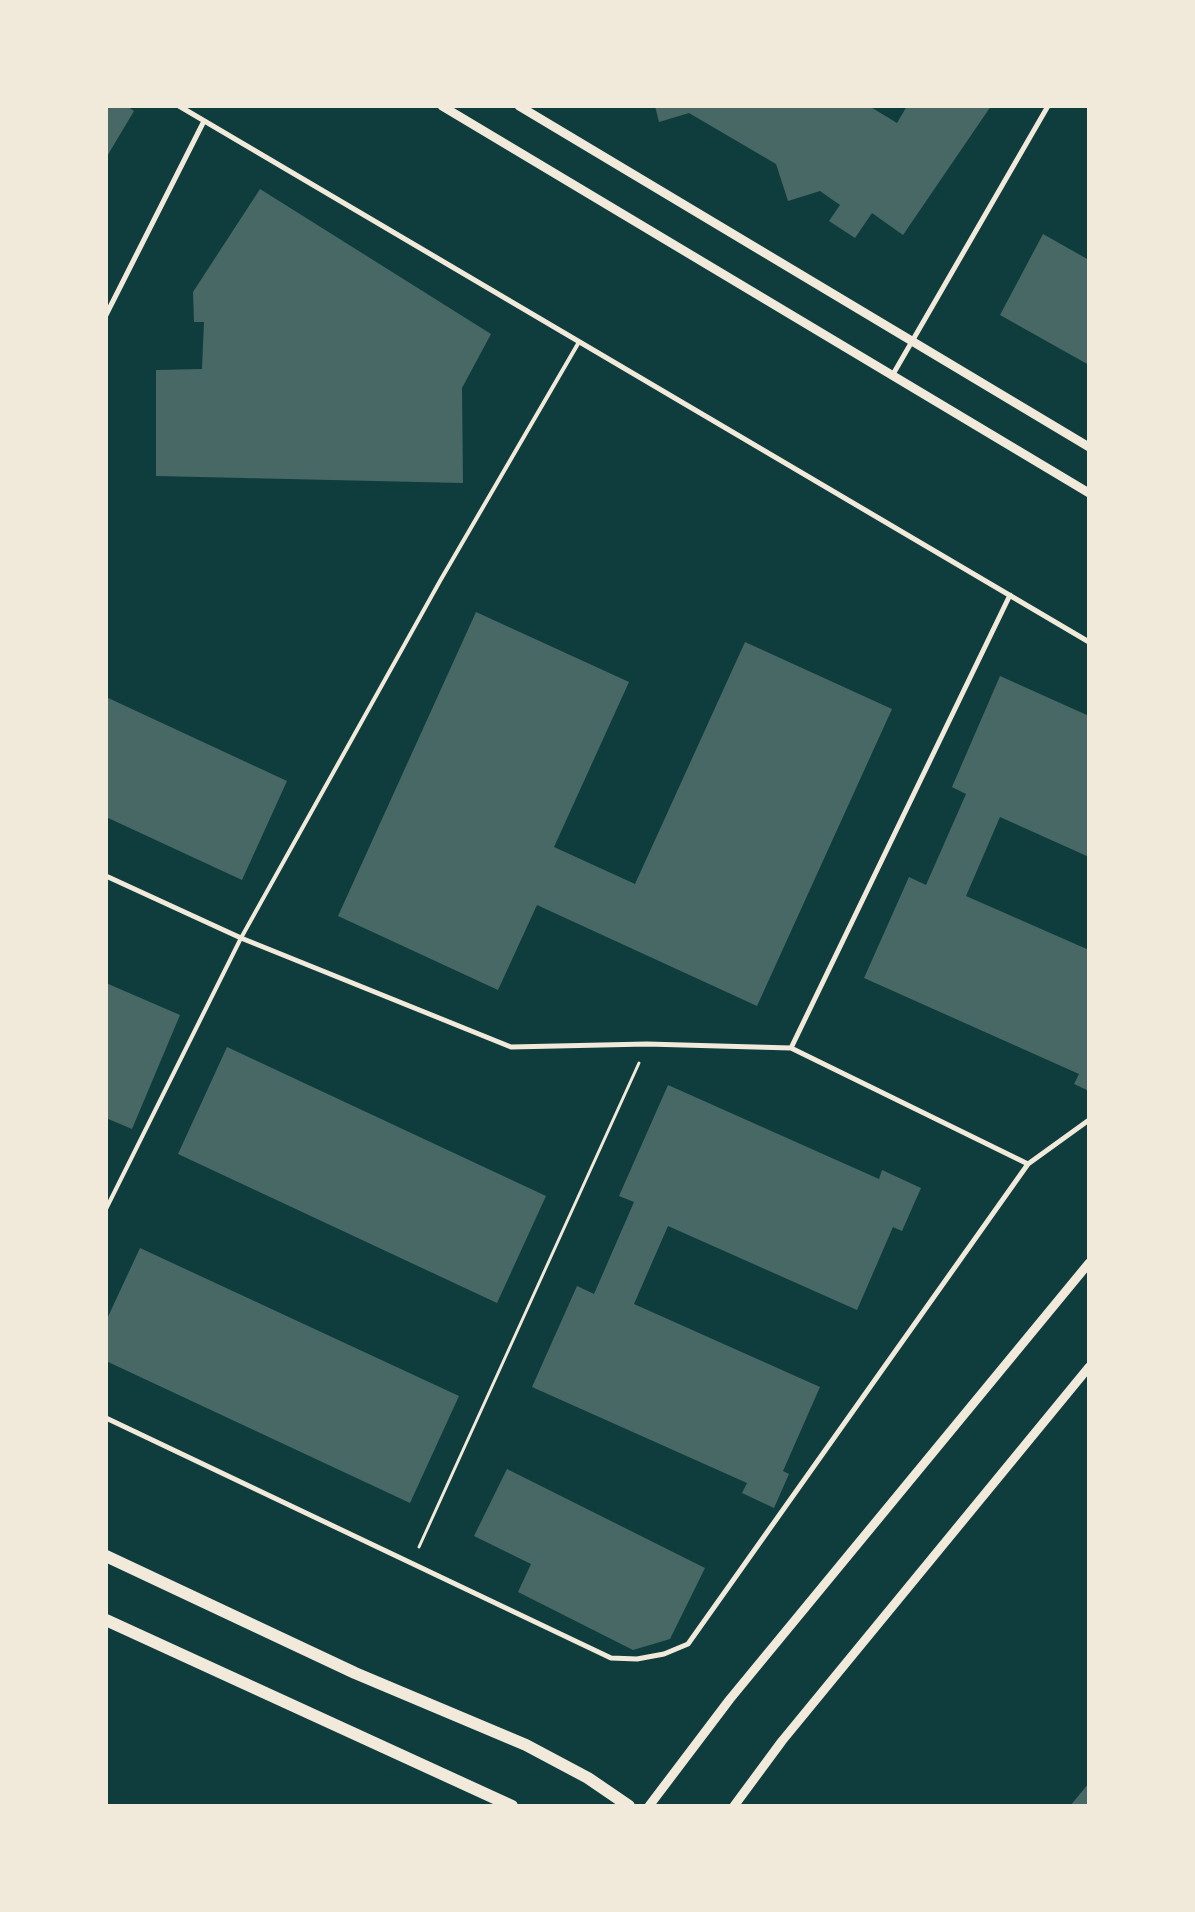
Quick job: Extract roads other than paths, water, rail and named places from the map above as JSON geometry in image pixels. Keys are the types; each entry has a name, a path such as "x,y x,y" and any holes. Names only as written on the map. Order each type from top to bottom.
{"main road":[{"path":"106,1556 355,1673 526,1745 588,1778 629,1806"},
{"path":"106,1620 512,1806"}],"street":[{"path":"179,106 1089,642"},
{"path":"442,106 1089,494"},
{"path":"519,106 1089,446"},
{"path":"892,376 1048,106"},
{"path":"106,315 204,121"},
{"path":"791,1048 1010,595"},
{"path":"106,876 241,938 510,1047 647,1044 791,1048 1028,1164"},
{"path":"106,1418 611,1658 637,1660 664,1654 688,1644 1028,1164 1089,1120"},
{"path":"649,1806 730,1699 1089,1262"},
{"path":"734,1806 782,1741 1089,1366"}],"lane":[{"path":"106,1209 241,938 440,581 579,342"}]}
